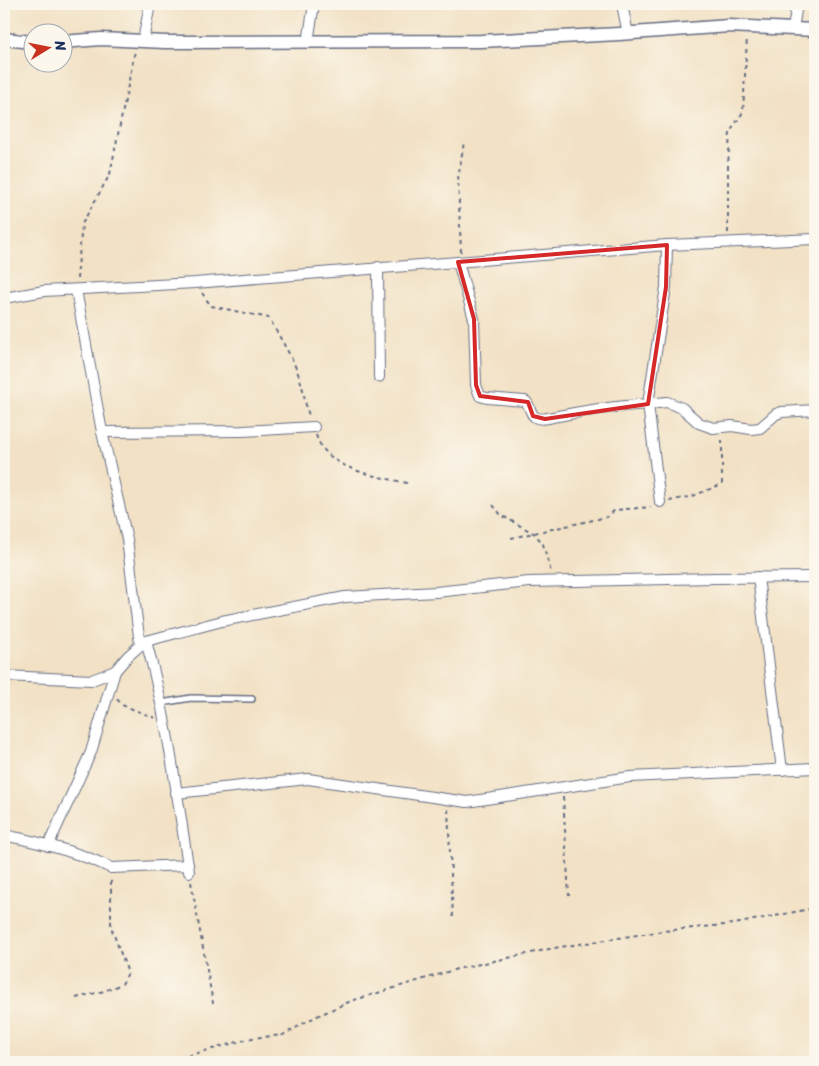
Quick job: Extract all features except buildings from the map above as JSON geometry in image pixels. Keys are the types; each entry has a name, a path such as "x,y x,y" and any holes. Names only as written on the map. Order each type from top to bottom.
{"street":[{"path":"140,41 150,4"},
{"path":"308,42 314,4"},
{"path":"622,4 628,34"},
{"path":"793,29 798,4"},
{"path":"72,41 101,39 308,42 481,41 628,34 729,26 815,30"},
{"path":"4,39 22,41"},
{"path":"4,298 44,291 195,283 667,245 815,239"},
{"path":"660,502 648,404 666,287 667,245"},
{"path":"460,262 474,319 476,385 480,396 525,401 529,404 533,416 545,419 585,410 667,402 682,408 699,423 713,428 760,428 776,414 782,412 815,410"},
{"path":"378,267 379,378"},
{"path":"4,835 100,862 111,868 188,868 161,703 155,675 143,643 127,539 102,432 76,290"},
{"path":"102,432 243,431 314,427"},
{"path":"758,577 782,770"},
{"path":"48,846 91,752 115,671 143,643 222,621 345,597 436,592 553,581 758,577 815,578"},
{"path":"4,676 92,680 115,671"},
{"path":"176,793 308,778 467,802 630,777 815,768"}],"lane":[{"path":"161,703 191,698 252,698"}],"path":[{"path":"728,242 730,132 743,112 748,27"},
{"path":"76,290 82,224 110,174 140,41"},
{"path":"460,262 458,179 464,142"},
{"path":"195,283 211,306 269,318 290,355 302,385 306,408 319,446 342,466 407,483"},
{"path":"511,538 608,517 615,510 655,507 660,502 694,496 722,484 722,427"},
{"path":"493,505 501,515 535,534 543,544 553,581"},
{"path":"109,690 122,705 164,722"},
{"path":"562,787 569,896"},
{"path":"447,799 453,917"},
{"path":"76,998 122,984 128,973 111,927 111,868"},
{"path":"188,868 213,1003"},
{"path":"165,1062 252,1038 282,1035 315,1017 351,1001 457,969 554,948 734,924 815,908"}],"highlighted area":[{"path":"667,245 666,287 648,404 545,419 533,416 528,402 480,396 476,385 474,319 458,262"}]}
